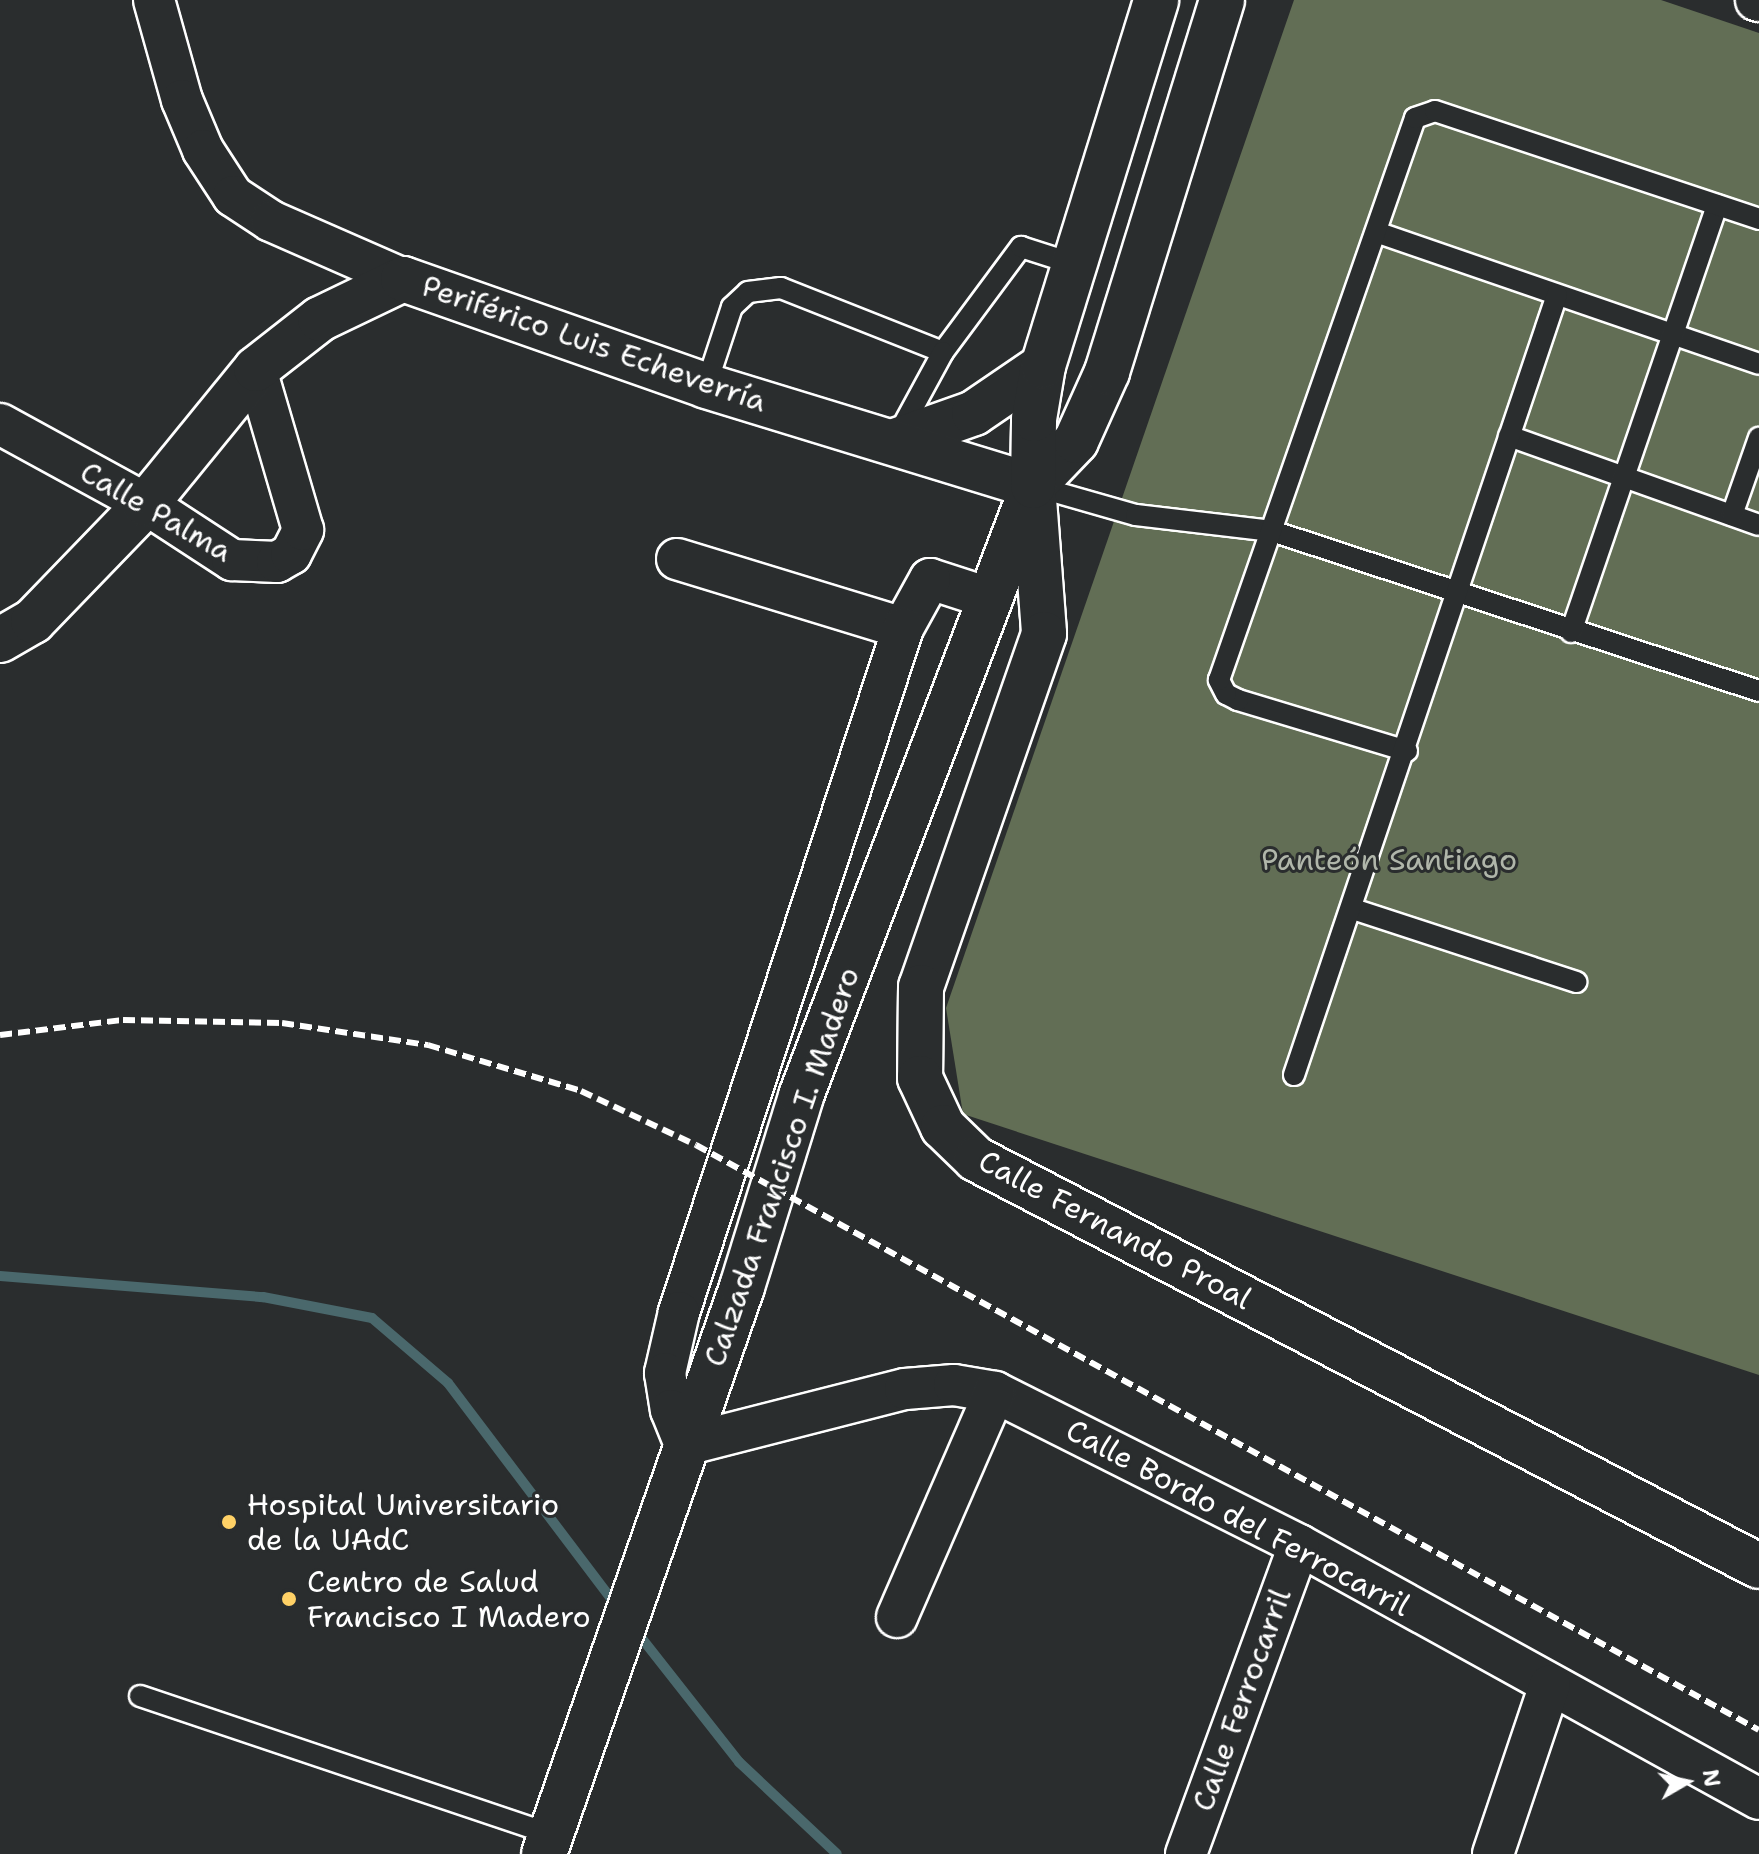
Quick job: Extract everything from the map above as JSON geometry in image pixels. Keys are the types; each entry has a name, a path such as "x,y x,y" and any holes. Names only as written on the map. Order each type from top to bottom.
{"main road":[{"name":"Calzada Francisco I. Madero","path":"548,1844 742,1287 801,1096 1033,486 1034,419 1043,366 1077,265 1156,0"},
{"name":"Calzada Francisco I. Madero","path":"1033,486 1076,441 1107,372 1222,0"},
{"name":"Periférico Luis Echeverría","path":"0,640 33,621 146,504 256,369 320,319 403,279 706,386 895,441 1033,486"},
{"path":"895,441 974,413 1043,366"},
{"name":"Calle Fernando Proal","path":"1033,486 1044,634 921,987 920,1078 943,1127 976,1159 1759,1566"}],"street":[{"path":"154,0 182,100 203,150 233,196 271,221 403,279"},
{"name":"Calle Palma","path":"0,424 146,504 232,560 261,565 291,554 303,530 256,369"},
{"path":"677,559 903,628"},
{"path":"685,1445 671,1410 665,1373 679,1312 903,628 930,579 992,599"},
{"name":"Calle Bordo del Ferrocarril","path":"685,1445 905,1389 954,1385 995,1392 1299,1545 1759,1799"},
{"path":"897,1617 995,1392"},
{"name":"Calle Ferrocarril","path":"1186,1854 1299,1545"},
{"path":"1493,1854 1550,1685"}],"lane":[{"path":"1407,751 1238,700 1221,687 1409,130 1423,111 1759,219"},
{"path":"1571,632 1717,205"},
{"path":"1376,232 1759,364"},
{"path":"895,441 943,352 1014,252 1031,246 1077,265"},
{"path":"706,386 732,307 748,292 762,288 781,288 943,352"},
{"path":"1294,1075 1459,597 1557,295"},
{"path":"1509,436 1759,525"},
{"path":"1732,515 1759,438"},
{"path":"1033,486 1136,515 1272,531 1459,597 1759,691"},
{"path":"1353,909 1576,982"},
{"path":"140,1696 548,1844"}],"green space":[{"name":"Panteón Santiago","path":"1294,0 1661,0 1759,33 1759,1375 963,1114 946,1008"}],"waterway":[{"path":"0,1276 263,1297 372,1318 448,1383 619,1609"},
{"path":"636,1631 739,1762 837,1854"}],"railway":[{"path":"0,1035 123,1020 282,1023 428,1045 581,1091 696,1145 1759,1730"}],"place":[{"name":"Hospital Universitario de la UAdC","path":"229,1522"},
{"name":"Centro de Salud Francisco I Madero","path":"289,1599"}]}
